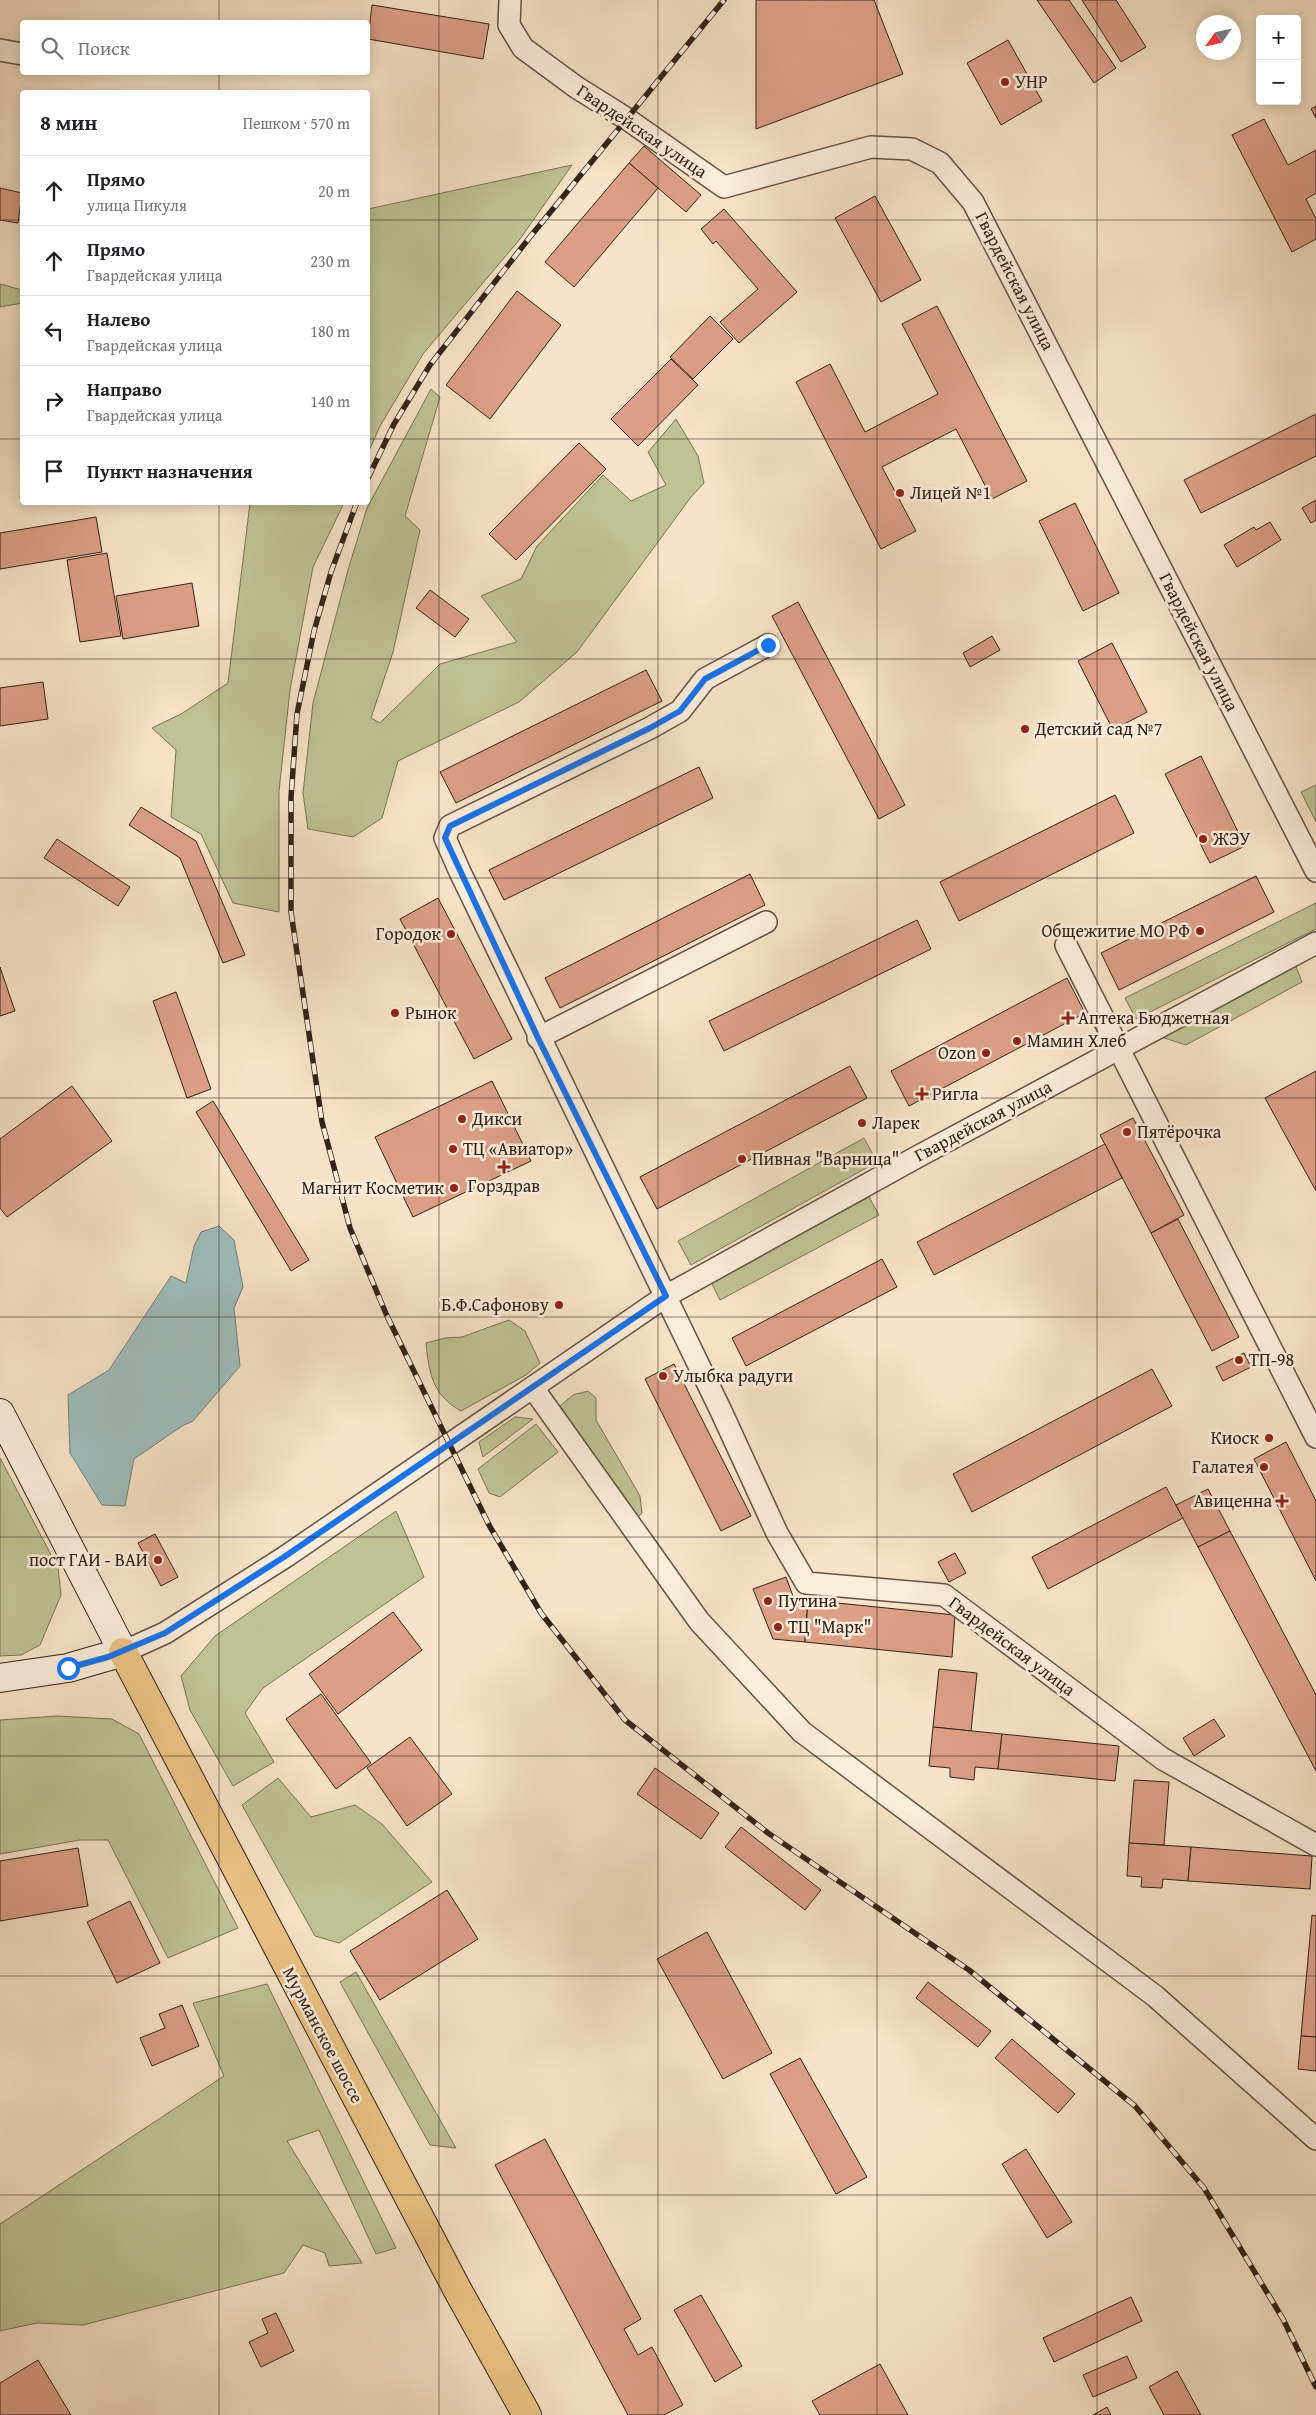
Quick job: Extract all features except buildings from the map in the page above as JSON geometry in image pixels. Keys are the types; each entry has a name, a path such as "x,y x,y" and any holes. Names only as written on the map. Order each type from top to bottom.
{"main road":[{"path":"0,1413 123,1652 68,1668 0,1678"},
{"name":"Мурманское шоссе","path":"123,1652 457,2290 527,2415"}],"street":[{"name":"Гвардейская улица","path":"510,0 509,25 523,48 576,87 627,119 724,187 870,147 912,148 940,163 974,202 1316,871"},
{"path":"0,50 20,54"},
{"name":"Гвардейская улица","path":"768,645 705,679 680,711 650,728 450,826 445,838 538,1038 666,1296 777,1533 806,1583 944,1595 1163,1759 1316,1845"},
{"path":"538,1038 766,922"},
{"name":"Гвардейская улица","path":"123,1652 165,1633 284,1557 666,1296 1117,1049 1316,943"},
{"path":"1066,945 1117,1049 1316,1437"},
{"path":"533,1388 699,1621 802,1732 1155,1996 1316,2139"}],"green space":[{"path":"572,165 520,239 423,354 380,426 370,448 370,209"},
{"path":"0,284 20,289 20,303 0,307"},
{"path":"431,389 440,397 405,516 420,530 393,652 371,718 380,723 440,664 517,642 481,596 521,579 537,546 603,475 631,501 666,485 648,452 676,419 698,456 704,483 691,497 577,652 519,702 398,761 382,818 353,837 308,829 303,793 313,703 348,570 370,502"},
{"path":"250,505 343,505 313,567 290,690 279,791 279,912 233,903 201,834 171,817 176,750 152,728 181,714 228,683"},
{"path":"1316,785 1316,822 1301,792"},
{"path":"1316,903 1316,929 1136,1019 1125,998"},
{"path":"1295,964 1302,982 1186,1045 1158,1036"},
{"path":"864,1138 877,1162 691,1265 678,1241"},
{"path":"869,1197 879,1215 720,1300 711,1282"},
{"path":"509,1320 525,1331 540,1363 526,1375 461,1411 451,1405 438,1390 434,1382 426,1343 445,1338 462,1337"},
{"path":"588,1391 596,1398 596,1420 640,1496 642,1513 637,1518 560,1406 573,1395"},
{"path":"515,1417 533,1419 483,1457 479,1442"},
{"path":"536,1424 558,1452 500,1497 489,1493 478,1469"},
{"path":"0,1458 58,1568 61,1595 40,1645 21,1655 0,1656"},
{"path":"396,1511 424,1577 263,1688 245,1713 274,1762 233,1786 190,1710 181,1676 215,1636"},
{"path":"57,1716 112,1719 139,1734 238,1928 168,1958 108,1840 80,1840 0,1854 0,1720"},
{"path":"278,1778 311,1817 355,1805 382,1824 432,1882 339,1943 315,1936 242,1805"},
{"path":"356,1972 456,2148 430,2145 340,1982"},
{"path":"267,1984 396,2248 376,2254 319,2130 287,2141 362,2263 329,2266 325,2253 303,2245 284,2273 83,2325 37,2323 0,2331 0,2224 224,2076 193,2003"}],"water":[{"path":"219,1226 234,1240 243,1287 234,1308 240,1366 193,1421 182,1426 134,1459 125,1506 102,1505 70,1453 68,1395 109,1370 171,1276 186,1283 194,1246 201,1232"}],"railway":[{"path":"370,474 394,424 430,365 530,237 724,0"},
{"path":"356,505 331,572 314,631 297,714 291,798 291,912 322,1122 350,1228 387,1316 489,1525 541,1613 625,1720 768,1833 969,1970 1135,2106 1204,2188 1283,2319 1316,2387"}],"place":[{"name":"УНР","path":"1005,82"},
{"name":"Лицей №1","path":"900,493"},
{"name":"Детский сад №7","path":"1025,729"},
{"name":"ЖЭУ","path":"1203,839"},
{"name":"Общежитие МО РФ","path":"1200,931"},
{"name":"Городок","path":"451,934"},
{"name":"Рынок","path":"395,1013"},
{"name":"Аптека Бюджетная","path":"1068,1018"},
{"name":"Мамин Хлеб","path":"1017,1041"},
{"name":"Ozon","path":"986,1053"},
{"name":"Ригла","path":"922,1094"},
{"name":"Дикси","path":"462,1119"},
{"name":"Ларек","path":"862,1123"},
{"name":"Пятёрочка","path":"1127,1132"},
{"name":"ТЦ «Авиатор»","path":"453,1149"},
{"name":"Пивная \"Варница\"","path":"742,1159"},
{"name":"Горздрав","path":"504,1167"},
{"name":"Магнит Косметик","path":"454,1188"},
{"name":"Б.Ф.Сафонову","path":"559,1305"},
{"name":"ТП-98","path":"1239,1360"},
{"name":"Улыбка радуги","path":"663,1376"},
{"name":"Киоск","path":"1269,1438"},
{"name":"Галатея","path":"1264,1467"},
{"name":"Авиценна","path":"1282,1501"},
{"name":"пост ГАИ - ВАИ","path":"158,1560"},
{"name":"Путина","path":"768,1601"},
{"name":"ТЦ \"Марк\"","path":"778,1627"}],"route":[{"path":"68,1668 108,1657 165,1633 284,1557 666,1296 538,1038 445,838 450,826 650,728 680,711 705,679 768,645"}]}
